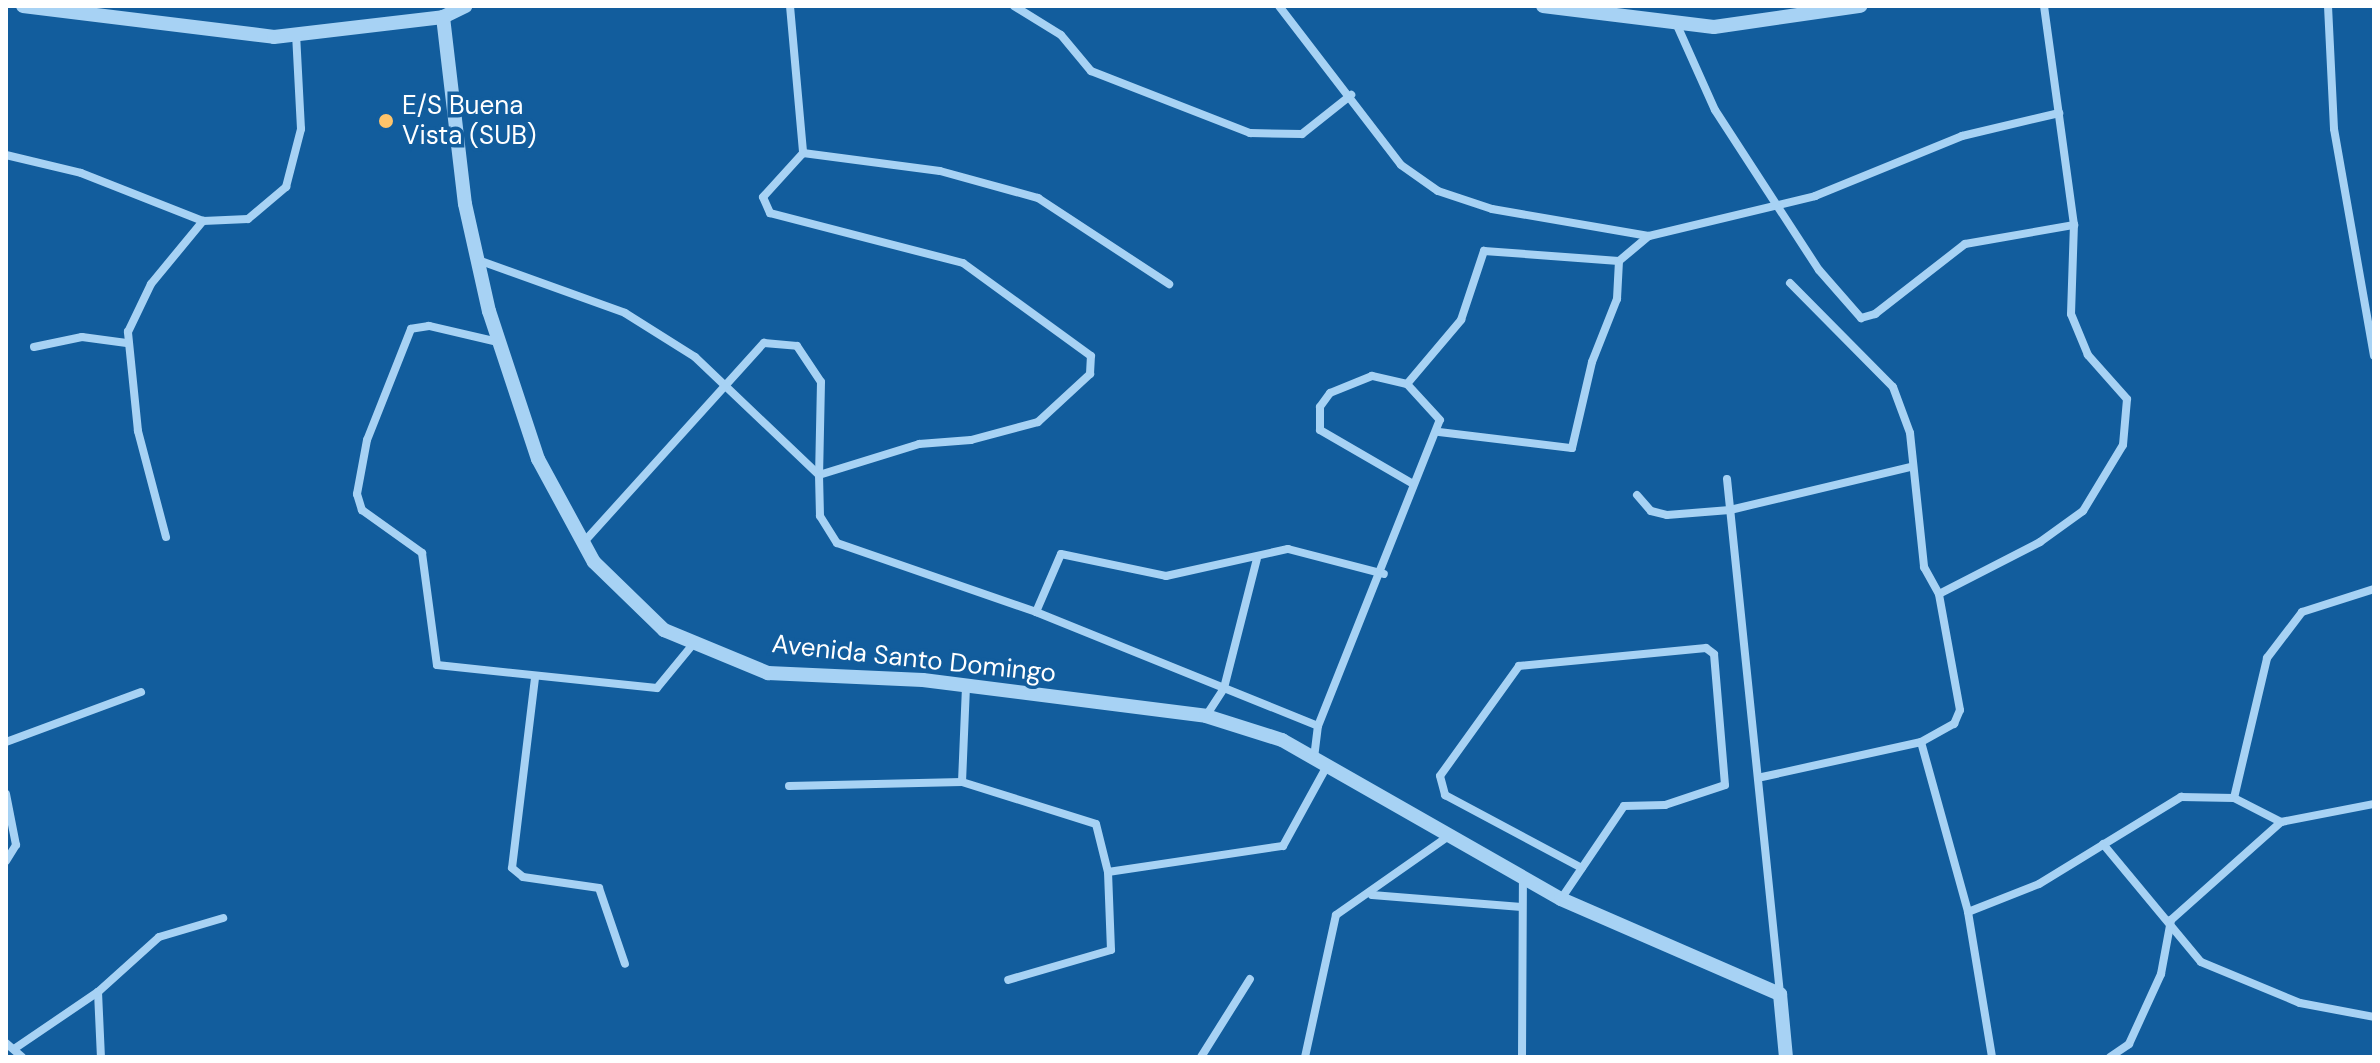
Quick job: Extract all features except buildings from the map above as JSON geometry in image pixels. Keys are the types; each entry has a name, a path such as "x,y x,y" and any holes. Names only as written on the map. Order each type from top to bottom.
{"street":[{"path":"23,6 296,35 466,6"},
{"path":"790,6 803,153 763,197 770,213 963,263 1093,364 1038,422 971,440 919,444 819,475"},
{"path":"1014,6 1061,35 1091,71 1250,133 1302,134 1351,95"},
{"path":"1279,6 1351,95 1401,165 1438,191 1492,209 1649,236 1782,203 1962,136 2059,113"},
{"path":"1545,6 1714,27 1795,11 1860,6"},
{"path":"1939,594 2040,542 2083,511 2123,445 2127,399 2088,355 2071,314 2074,225 2044,6"},
{"path":"2328,6 2334,129 2374,356"},
{"name":"Avenida Santo Domingo","path":"444,12 477,260 499,342 538,459 594,562 664,630 768,673 966,685 1206,716 1321,762 1561,899 1780,994"},
{"path":"1676,23 1715,110 1782,203 1819,270 1861,318 1965,244 2074,225"},
{"path":"6,155 81,173 203,221 248,219 286,187 301,129 296,35"},
{"path":"803,153 940,171 1038,198 1169,284"},
{"path":"166,537 138,431 127,343 151,284 203,221"},
{"path":"1407,384 1461,320 1484,251 1619,261 1649,236"},
{"path":"477,260 625,313 729,384 819,475"},
{"path":"1439,432 1572,448 1592,362 1617,299 1619,261"},
{"path":"1762,777 1921,742 1944,733 1960,710 1939,594 1924,567 1911,467 1910,433 1888,376 1851,351 1790,283"},
{"path":"499,342 429,326 411,329 367,440 357,494 362,510 422,553 437,665 535,678 657,688 694,643"},
{"path":"34,347 82,337 127,343"},
{"path":"583,543 729,384 753,349 778,341 797,346 821,382 820,516 837,543 1036,612 1318,726"},
{"path":"1108,872 1283,846 1321,762 1318,726 1384,574 1413,484 1439,432 1437,411 1407,384 1372,376 1351,381 1330,393 1319,420 1320,430 1413,484"},
{"path":"1637,495 1651,511 1667,515 1730,510 1911,467"},
{"path":"1727,479 1762,777 1786,1057"},
{"path":"1036,612 1061,554 1148,576 1257,559 1288,549 1384,574"},
{"path":"1206,716 1224,688 1257,559"},
{"path":"2234,798 2267,658 2302,612 2374,589"},
{"path":"1561,899 1582,868 1624,806 1665,805 1725,785 1714,654 1706,648 1519,666 1440,776 1445,795 1582,868"},
{"path":"535,678 512,868 523,877 599,888 625,964"},
{"path":"962,782 966,685"},
{"path":"6,742 141,692"},
{"path":"1921,742 1968,912 1992,1057"},
{"path":"789,786 962,782 1096,824 1108,872 1111,950 1008,980"},
{"path":"6,794 16,845 6,861"},
{"path":"1968,912 2039,884 2181,797 2234,798 2281,822"},
{"path":"2110,1057 2129,1044 2161,974 2171,920 2281,822 2374,804"},
{"path":"1305,1057 1336,915 1372,895 1449,836"},
{"path":"2103,844 2171,920 2201,962 2300,1003 2374,1017"},
{"path":"1522,1057 1523,878"},
{"path":"1372,895 1522,907"},
{"path":"22,1057 10,1046 98,992 159,937 223,918"},
{"path":"1201,1057 1250,979"},
{"path":"98,992 101,1057"}],"place":[{"name":"E/S Buena Vista (SUB)","path":"386,121"}]}
